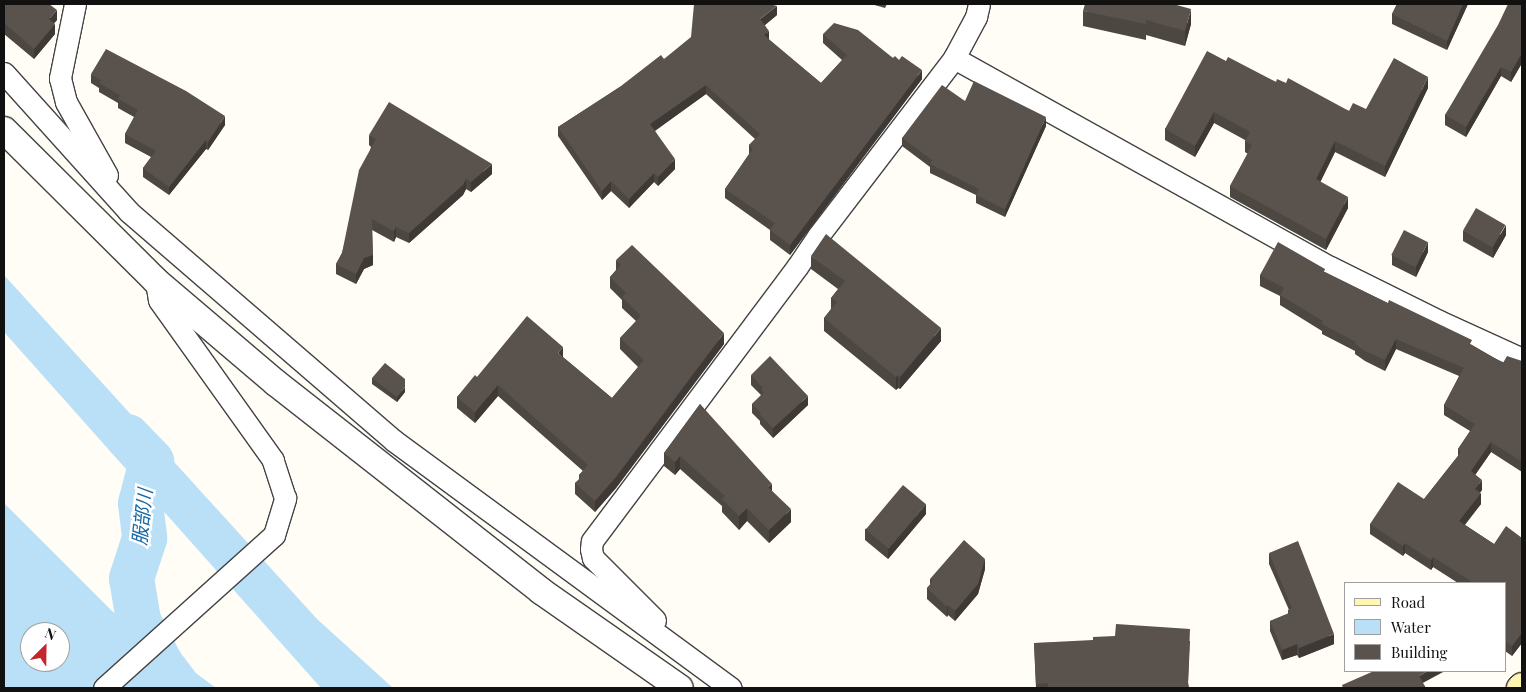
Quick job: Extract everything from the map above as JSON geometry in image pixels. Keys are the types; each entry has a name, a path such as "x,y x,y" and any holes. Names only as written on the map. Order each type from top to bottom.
{"street":[{"path":"75,4 60,78 66,102 129,212"},
{"path":"675,648 672,637 593,558 592,541 797,267 818,236 954,58 976,17 979,4"},
{"path":"954,58 1330,267 1439,321 1522,359"},
{"path":"4,74 129,212 394,440 731,688"},
{"path":"4,130 156,281 276,383 541,591 680,688"},
{"path":"104,688 274,535 285,498 274,460 159,300 156,281"}],"water":[{"path":"4,275 317,619 393,688 321,688 4,332"},
{"path":"4,503 112,611 216,688 4,688"}],"building":[{"path":"4,4 49,4 57,10 49,19 55,24 34,49 4,23"},
{"path":"694,4 770,4 777,6 760,19 769,31 764,35 821,83 847,55 823,34 834,23 858,30 893,58 895,56 899,60 902,56 922,70 790,245 770,230 775,223 725,189 753,149 749,145 760,134 706,85 650,124 675,159 658,177 654,173 629,199 611,181 602,191 558,127 621,86 661,55 664,59 691,37"},
{"path":"1085,4 1173,4 1191,9 1185,31 1146,20 1146,24 1083,11"},
{"path":"1397,4 1463,4 1447,41 1392,14"},
{"path":"1508,4 1522,4 1522,53 1511,72 1501,67 1466,127 1445,115 1498,25"},
{"path":"106,49 186,91 225,116 208,142 206,140 169,187 143,168 156,151 125,134 138,110 118,99 120,95 99,83 101,80 91,74"},
{"path":"1207,51 1226,61 1228,57 1276,82 1277,79 1286,83 1288,78 1349,111 1353,103 1366,109 1394,58 1428,77 1385,166 1335,141 1316,179 1348,197 1326,239 1230,186 1252,145 1245,141 1250,132 1214,112 1195,146 1165,129"},
{"path":"974,81 1046,117 1005,209 976,195 979,189 930,164 932,160 902,138 942,85 965,101"},
{"path":"389,102 492,164 471,182 466,179 463,185 409,233 396,227 394,231 372,219 373,255 364,258 356,274 336,264 342,253 359,170 376,139 369,135"},
{"path":"1476,208 1505,225 1492,248 1463,231"},
{"path":"1404,230 1428,242 1415,267 1391,255"},
{"path":"826,234 941,328 900,377 898,375 896,377 824,318 837,302 831,298 845,281 811,256"},
{"path":"1278,242 1325,269 1324,272 1388,303 1389,300 1472,340 1470,344 1503,363 1507,356 1522,361 1522,462 1491,442 1471,471 1482,480 1475,489 1481,493 1459,521 1494,544 1506,526 1522,538 1520,550 1522,552 1522,633 1512,646 1506,642 1506,582 1470,582 1433,557 1431,560 1405,543 1403,546 1370,524 1398,482 1424,499 1461,452 1458,449 1475,424 1444,405 1464,368 1396,339 1385,360 1365,351 1355,344 1356,342 1322,324 1323,321 1280,295 1284,288 1260,275"},
{"path":"632,245 724,333 616,477 595,501 575,483 588,465 498,385 475,412 457,397 475,375 477,377 527,316 563,347 558,353 612,398 644,360 620,338 641,316 622,297 626,293 610,277 621,265 616,260"},
{"path":"770,356 808,396 773,428 752,404 764,393 761,389 763,388 751,375"},
{"path":"385,363 405,379 405,387 397,397 372,378"},
{"path":"700,404 772,484 768,487 791,509 769,530 747,508 739,516 722,499 725,496 680,456 675,462 664,453"},
{"path":"903,485 926,504 889,549 866,529"},
{"path":"964,540 985,559 978,584 955,611 948,605 947,607 927,588 933,581 930,579"},
{"path":"1298,541 1334,634 1299,648 1297,644 1282,650 1270,621 1289,613 1288,610 1292,608 1269,553"},
{"path":"1116,624 1190,629 1189,688 1048,688 1048,683 1036,684 1034,643 1093,640 1093,637 1115,636"},
{"path":"1372,672 1426,672 1419,676 1426,688 1343,688 1342,685"}],"waterway":[{"name":"服部川","path":"127,436 151,461 140,503 144,538 131,578 138,620 160,663 179,688"}]}
